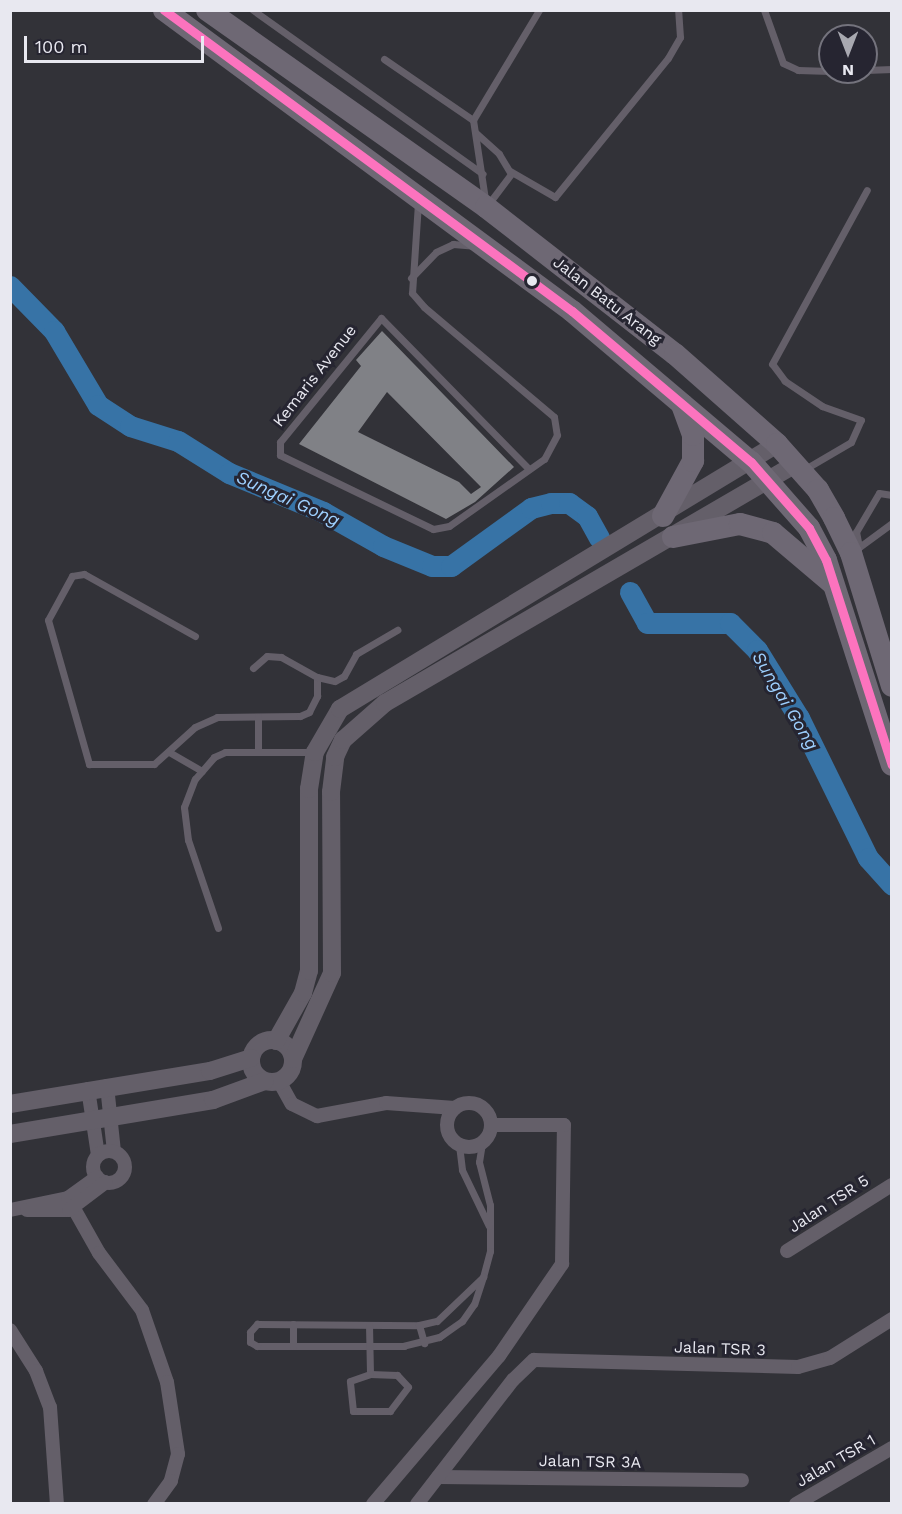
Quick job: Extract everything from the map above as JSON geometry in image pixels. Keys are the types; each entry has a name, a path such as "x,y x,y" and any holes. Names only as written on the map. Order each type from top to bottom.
{"main road":[{"name":"Jalan Batu Arang","path":"164,10 418,200 572,311 752,462 809,528 881,680"},
{"name":"Jalan Batu Arang","path":"207,10 486,207 675,354 777,444 798,467 818,490 855,550 881,680 891,765"},
{"path":"663,516 693,461 693,435 681,402"},
{"path":"673,537 740,524 773,533 836,586"}],"street":[{"path":"276,1041 303,993 309,971 309,789 315,752 340,709 373,685 663,516 752,462 777,444"},
{"path":"10,1134 104,1116 226,1098 290,1072 293,1059 332,973 331,792 335,757 356,725 385,703 768,481 798,467"},
{"path":"293,1059 288,1047 276,1041 257,1046 251,1058 252,1069 272,1081 292,1104 317,1116 386,1103 423,1103 455,1108 468,1103 482,1107 492,1125"},
{"path":"10,1104 88,1089 210,1071 251,1058"},
{"path":"101,1180 93,1168 98,1155 107,1086"},
{"path":"16,1209 36,1213 71,1203 101,1180 124,1173 122,1158 114,1151 104,1116 88,1089"},
{"path":"423,1103 447,1128 459,1145 482,1143 492,1125"},
{"path":"447,1128 455,1108"},
{"path":"373,1503 499,1356 562,1264 564,1125 492,1125"},
{"path":"98,1155 114,1151"},
{"name":"Jalan TSR 5","path":"787,1251 891,1184"},
{"path":"71,1203 99,1253 142,1310 167,1382 178,1454 171,1481 154,1503"},
{"name":"Jalan TSR 3","path":"438,1476 534,1360 798,1367 830,1358 891,1319"},
{"path":"10,1330 36,1371 50,1407 57,1503"},
{"name":"Jalan TSR 1","path":"796,1503 891,1448"},
{"path":"417,1503 438,1476"},
{"name":"Jalan TSR 3A","path":"438,1476 742,1480"}],"lane":[{"path":"252,10 483,174"},
{"path":"486,207 483,174 473,120 539,10"},
{"path":"475,132 510,171 555,196 668,58 680,37 678,10"},
{"path":"764,10 783,63 798,70 818,71"},
{"path":"384,59 473,120"},
{"path":"486,207 510,179 510,171"},
{"path":"798,467 851,442 861,420 822,406 785,381 772,364 867,190"},
{"name":"Kemaris Avenue","path":"418,200 411,279 412,293 424,308 554,417 557,435 544,459 530,469 449,526 433,529 280,455 278,449 381,318 530,469"},
{"path":"411,279 436,252 453,244 485,248"},
{"path":"855,550 856,532 879,493 891,495"},
{"path":"855,550 891,523"},
{"path":"195,636 80,573 72,576 48,620 89,764 148,766 169,752 207,720 300,717 309,712 317,696 317,677"},
{"path":"253,668 267,656 281,657 317,677 339,679 356,654 397,630"},
{"path":"258,717 258,751"},
{"path":"169,752 202,771"},
{"path":"218,928 190,849 184,807 202,771 225,752 315,752 335,757"},
{"path":"482,1143 480,1162 490,1205 491,1231 483,1277 474,1304 462,1321 424,1343 369,1346 257,1346 250,1342 250,1332 257,1324 419,1325 437,1321 483,1277"},
{"path":"459,1145 462,1170 491,1231"},
{"path":"293,1324 293,1346"},
{"path":"369,1325 370,1374"},
{"path":"419,1325 424,1343"},
{"path":"370,1374 397,1375 408,1387 390,1411 353,1411 350,1381 370,1374"}],"building":[{"path":"382,331 514,467 475,502 446,519 299,444 361,366 356,360","holes":["387,392 481,487 471,494 459,482 358,432"]}],"waterway":[{"name":"Sungai Gong","path":"10,286 54,331 98,405 130,426 178,441 229,473 323,512 383,546 432,566 451,566 531,508 551,503 569,503 587,516 599,538"},
{"name":"Sungai Gong","path":"630,592 647,623 730,623 757,650 799,718 868,858 892,885"}],"transit line":[{"path":"164,10 572,311 751,462 809,528 826,560 892,765"}]}
